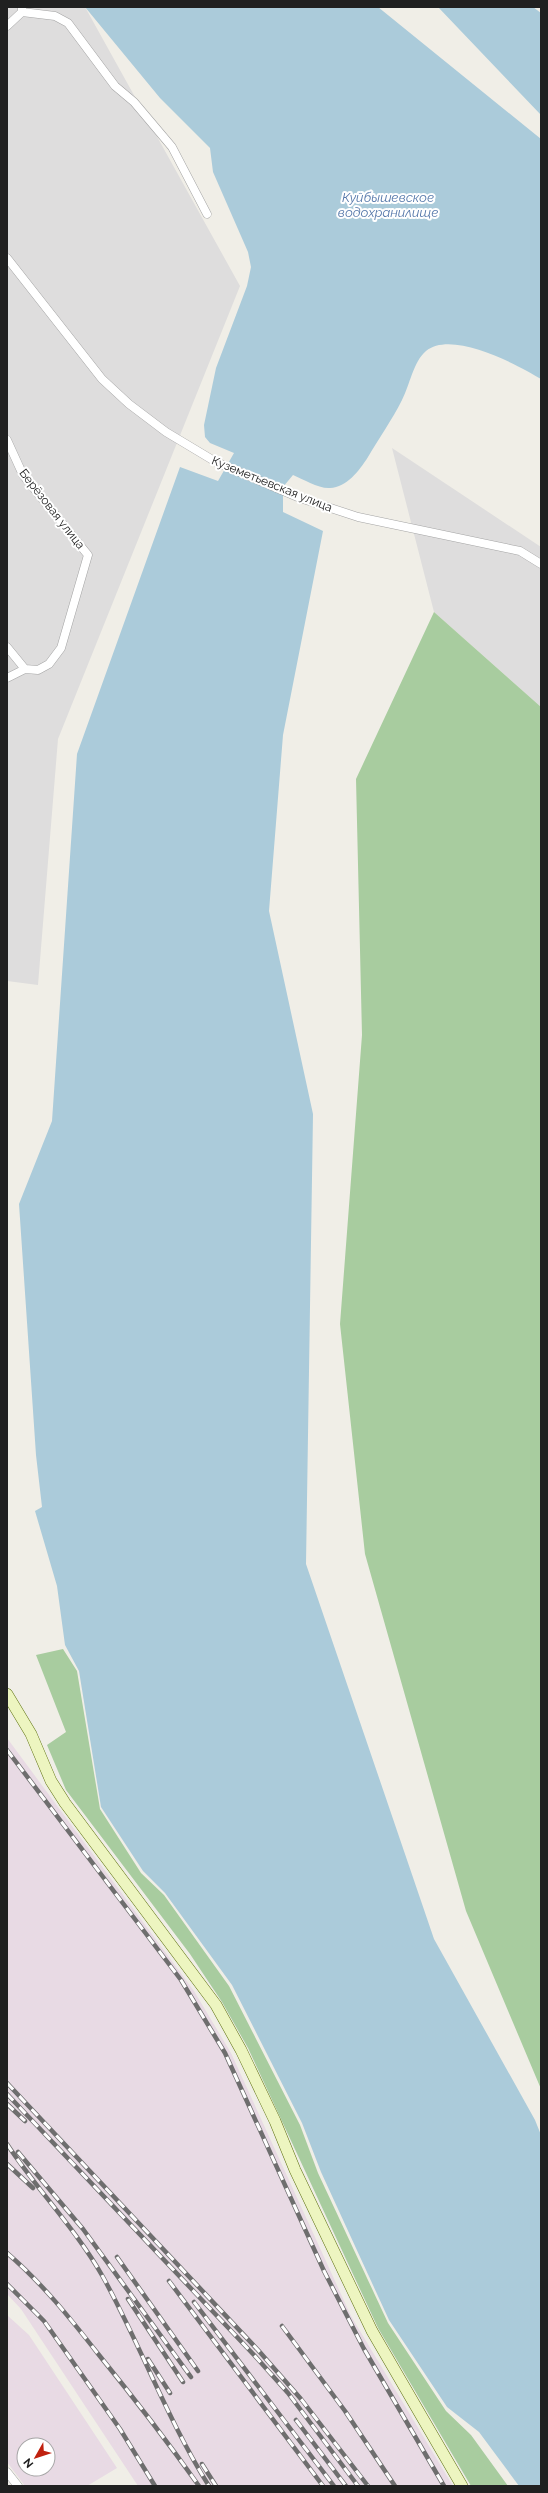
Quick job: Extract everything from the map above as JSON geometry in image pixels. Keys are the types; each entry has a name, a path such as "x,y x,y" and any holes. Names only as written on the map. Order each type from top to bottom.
{"main road":[{"path":"7,1694 31,1734 51,1781 65,1803 216,2005 241,2050 276,2121 295,2170 372,2331 462,2486"}],"street":[{"path":"7,26 22,10 56,16 68,23 115,86 134,102 172,147 207,214"},
{"name":"Куземетьевская улица","path":"7,258 108,384 129,404 166,432 216,462 300,498 358,517 520,551 541,564"},
{"name":"Берёзовая улица","path":"7,440 23,475 88,555 61,648 50,664 38,670 25,669"},
{"path":"7,647 25,669 7,678"},
{"path":"7,2472 18,2486"}],"shaded area":[{"path":"7,7 85,7 240,286 58,739 38,985 7,981"},
{"path":"392,448 541,547 541,707 434,612"},
{"path":"7,1738 194,1991 231,2053 351,2316 453,2486 138,2486 21,2309 7,2294"},
{"path":"7,2315 29,2335 117,2468 87,2486 25,2486 18,2477 56,2477 56,2437 16,2437 16,2474 7,2462"}],"green space":[{"path":"434,612 541,707 541,2089 466,1911 365,1554 340,1324 362,1035 356,779"},
{"path":"63,1649 77,1671 100,1809 141,1873 164,1895 229,1986 300,2125 318,2173 388,2323 446,2411 471,2435 508,2486 471,2486 378,2328 248,2048 222,2002 190,1954 66,1790 47,1745 66,1732 36,1655"}],"water":[{"name":"Куйбышевское водохранилище","path":"85,7 378,7 541,139 541,379 516,365 484,352 451,344 437,346 426,351 418,361 405,394 394,415 357,473 342,485 330,488 316,485 293,475 283,487 283,512 323,531 283,735 269,911 313,1114 306,1564 434,1939 535,2120 541,2135 541,2486 519,2486 479,2432 447,2407 389,2320 321,2172 302,2123 232,1985 165,1893 143,1871 101,1807 79,1671 65,1645 57,1586 35,1511 42,1507 36,1455 19,1204 52,1121 77,754 180,467 218,481 234,453 210,443 205,437 204,425 216,368 247,286 251,267 248,252 213,172 210,148 160,98"},
{"path":"438,7 533,7 541,13 541,115"}],"railway":[{"path":"7,1750 181,1980 225,2053 324,2271 364,2349 444,2486"},
{"path":"7,2083 258,2350 301,2399 368,2486"},
{"path":"7,2094 254,2355 288,2393 358,2486"},
{"path":"7,2104 25,2121"},
{"path":"7,2144 81,2242 103,2277 130,2329 180,2435 209,2486"},
{"path":"18,2152 83,2229 191,2377"},
{"path":"7,2164 33,2188"},
{"path":"7,2253 32,2276 66,2314 138,2403 199,2486"},
{"path":"117,2257 198,2371"},
{"path":"169,2281 323,2486"},
{"path":"7,2284 44,2321 120,2429 155,2486"},
{"path":"128,2299 183,2382"},
{"path":"194,2302 334,2486"},
{"path":"282,2326 345,2411 395,2486"},
{"path":"148,2359 170,2393"},
{"path":"296,2420 346,2486"},
{"path":"202,2464 216,2486"}]}
